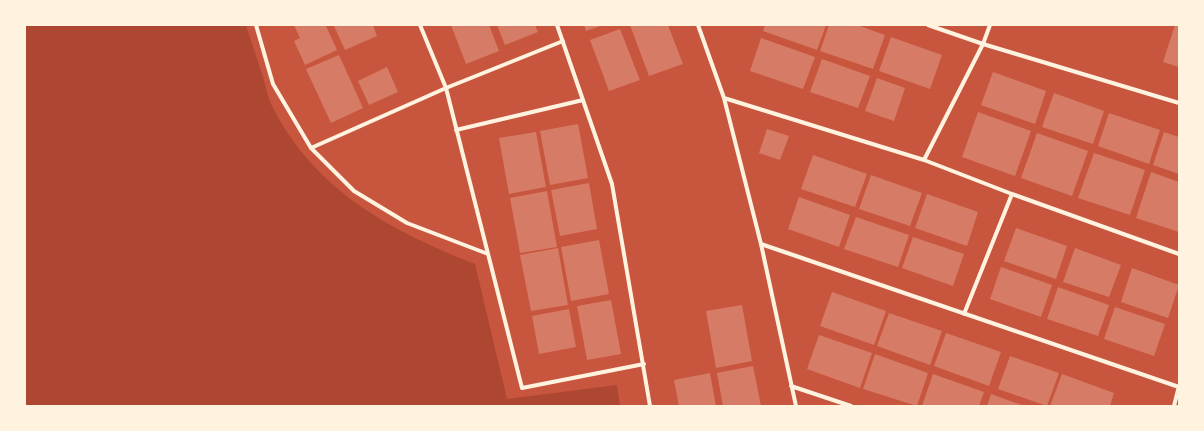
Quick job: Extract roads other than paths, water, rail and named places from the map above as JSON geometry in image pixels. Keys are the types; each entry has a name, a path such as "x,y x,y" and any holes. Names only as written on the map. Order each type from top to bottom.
{"street":[{"path":"256,25 273,84 311,148 354,191 407,223 488,254"},
{"path":"420,25 446,88 522,388 644,364"},
{"path":"557,25 612,184 650,406"},
{"path":"698,25 724,98 761,244 796,406"},
{"path":"928,25 983,44 1179,103"},
{"path":"924,160 983,44 990,25"},
{"path":"311,148 446,88 563,41"},
{"path":"724,98 924,160 1012,194 1179,254"},
{"path":"456,130 583,100"},
{"path":"964,314 1012,194"},
{"path":"761,244 1179,386 1174,406"},
{"path":"791,386 851,406"}]}
